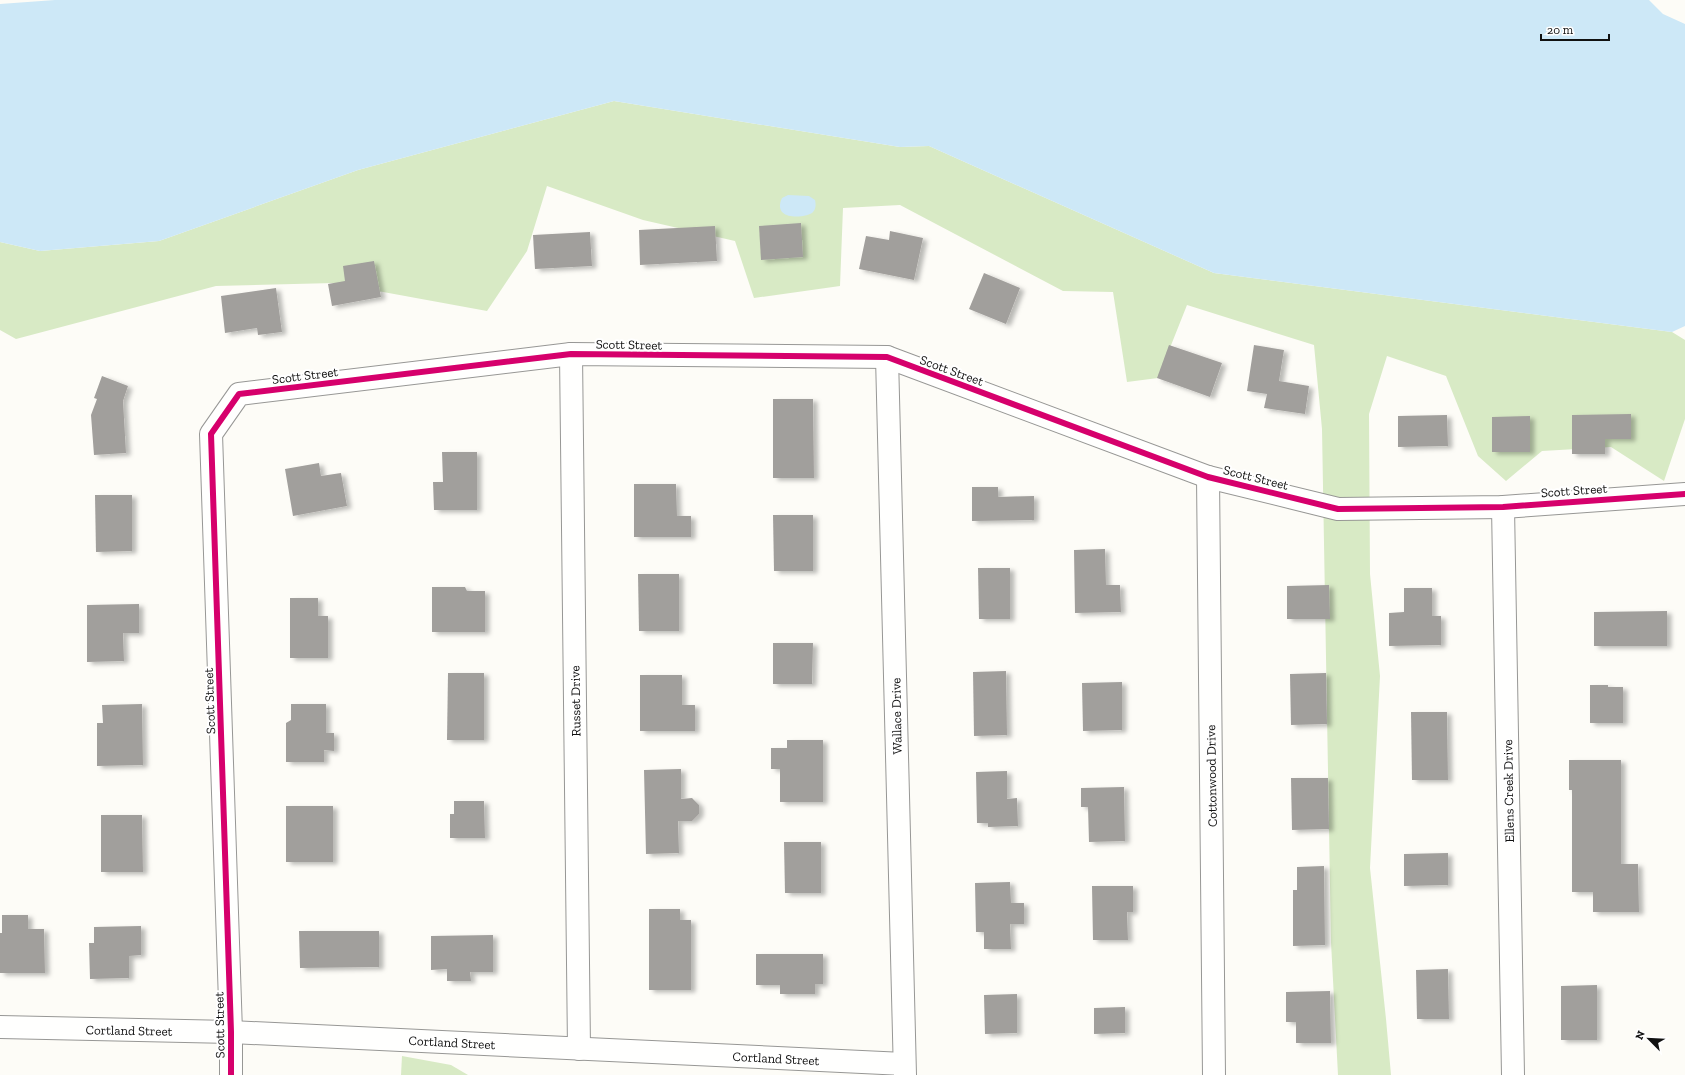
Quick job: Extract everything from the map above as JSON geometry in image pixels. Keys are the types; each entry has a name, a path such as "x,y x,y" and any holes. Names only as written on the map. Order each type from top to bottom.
{"street":[{"name":"Scott Street","path":"231,1075 231,1032 211,434 239,394 571,354 887,357 1208,477 1338,509 1503,506 1685,494"},
{"name":"Russet Drive","path":"571,354 580,1049"},
{"name":"Wallace Drive","path":"887,357 905,1070"},
{"name":"Cottonwood Drive","path":"1208,477 1214,1075"},
{"name":"Ellens Creek Drive","path":"1503,506 1513,1075"},
{"name":"Cortland Street","path":"0,1027 231,1032 580,1049 905,1070"}],"green space":[{"path":"614,101 900,147 929,146 1214,273 1672,332 1685,340 1685,419 1664,481 1611,447 1542,451 1506,481 1478,456 1446,376 1387,356 1369,414 1370,574 1380,676 1370,868 1391,1075 1338,1075 1331,942 1322,429 1314,345 1187,305 1158,378 1127,382 1113,292 1063,291 900,205 843,208 840,286 754,298 735,241 643,220 547,186 527,251 487,311 334,283 216,286 16,339 0,330 0,242 40,251 159,241 358,170"},
{"path":"402,1056 451,1065 468,1075 401,1075"}],"water":[{"path":"55,0 1649,0 1663,14 1685,24 1685,326 1672,332 1214,273 929,146 900,147 614,101 358,170 159,241 40,251 0,242 0,4"},
{"path":"788,195 809,196 815,200 816,206 814,211 810,214 798,217 786,215 780,206 782,198"}],"building":[{"path":"801,223 803,257 761,260 759,226"},
{"path":"715,226 717,261 640,265 639,230"},
{"path":"890,231 923,238 914,280 859,269 866,236 889,240"},
{"path":"590,232 592,266 535,269 533,235"},
{"path":"374,261 381,297 332,306 328,284 345,281 343,266"},
{"path":"984,273 1020,288 1006,324 969,309"},
{"path":"276,288 282,332 258,335 257,328 225,333 221,296"},
{"path":"1169,345 1222,363 1210,397 1157,378"},
{"path":"1254,345 1284,350 1279,381 1309,386 1305,414 1264,408 1267,394 1247,391"},
{"path":"102,376 128,386 123,401 126,453 94,455 91,415 97,399 94,398"},
{"path":"773,399 813,399 814,478 773,478"},
{"path":"1631,414 1631,439 1605,439 1605,454 1572,454 1572,415"},
{"path":"1447,415 1448,446 1398,447 1398,416"},
{"path":"1530,416 1530,452 1492,452 1492,417"},
{"path":"442,452 477,452 477,510 434,510 433,482 443,482"},
{"path":"319,463 321,476 341,473 347,506 293,516 285,469"},
{"path":"634,484 676,484 677,516 691,516 691,537 634,537"},
{"path":"972,487 998,487 998,497 1034,496 1034,520 972,521"},
{"path":"95,495 132,495 132,551 96,552"},
{"path":"773,515 813,515 813,571 774,571"},
{"path":"1105,549 1106,585 1120,585 1121,612 1075,613 1074,550"},
{"path":"978,568 1010,568 1010,619 979,619"},
{"path":"638,574 679,574 679,631 639,631"},
{"path":"1329,585 1330,619 1287,619 1287,586"},
{"path":"432,587 465,587 467,591 485,591 485,632 432,632"},
{"path":"1404,588 1432,588 1432,616 1441,616 1441,645 1389,646 1389,613 1404,612"},
{"path":"290,598 318,598 318,616 328,616 328,658 290,658"},
{"path":"139,604 139,633 123,633 124,661 87,662 87,605"},
{"path":"1667,611 1667,646 1594,646 1594,612"},
{"path":"773,643 813,643 812,684 773,684"},
{"path":"1006,671 1007,735 974,736 973,672"},
{"path":"448,673 484,673 484,740 447,740"},
{"path":"1326,673 1327,724 1291,725 1290,674"},
{"path":"640,675 682,675 682,705 695,705 695,731 640,731"},
{"path":"1122,682 1122,730 1083,731 1082,683"},
{"path":"1590,685 1623,687 1623,723 1590,723"},
{"path":"142,704 143,765 97,766 97,723 103,723 102,705"},
{"path":"291,704 326,704 326,733 334,733 334,751 324,750 324,762 286,762 286,723 291,720"},
{"path":"1411,712 1447,712 1448,780 1412,780"},
{"path":"787,740 823,740 823,802 780,802 780,769 771,769 771,748 787,748"},
{"path":"1569,760 1621,760 1621,864 1638,864 1639,912 1593,912 1593,892 1572,892 1572,790 1569,790"},
{"path":"681,769 681,799 692,798 699,805 699,814 692,821 678,821 679,853 646,854 644,770"},
{"path":"1007,771 1007,799 1017,798 1018,826 988,827 988,823 977,823 976,772"},
{"path":"1291,778 1328,778 1329,829 1292,830"},
{"path":"1124,787 1125,841 1089,842 1088,807 1081,807 1081,788"},
{"path":"454,801 484,801 485,838 450,838 450,814 454,814"},
{"path":"286,806 333,806 333,862 286,862"},
{"path":"101,815 142,815 143,872 101,872"},
{"path":"784,842 821,842 821,893 785,893"},
{"path":"1448,853 1448,885 1404,886 1404,854"},
{"path":"1324,866 1325,945 1293,946 1293,890 1297,890 1297,867"},
{"path":"1010,882 1011,903 1024,903 1024,924 1010,924 1011,949 984,949 984,932 976,932 975,883"},
{"path":"1092,886 1133,886 1133,912 1127,912 1128,940 1093,940"},
{"path":"649,909 680,909 680,920 691,920 691,990 649,990"},
{"path":"2,915 28,915 28,929 44,929 45,973 0,973 0,933 2,933"},
{"path":"141,926 141,955 129,956 129,978 90,979 89,943 94,943 94,927"},
{"path":"299,931 379,931 379,967 300,968"},
{"path":"493,935 493,972 470,972 471,981 447,981 447,969 431,970 431,936"},
{"path":"756,954 823,954 823,984 815,984 815,994 780,994 780,985 756,985"},
{"path":"1448,969 1449,1019 1417,1019 1416,970"},
{"path":"1597,985 1597,1040 1561,1040 1561,986"},
{"path":"1330,991 1331,1043 1296,1043 1296,1022 1286,1022 1286,992"},
{"path":"1017,994 1017,1033 985,1034 984,995"},
{"path":"1125,1007 1125,1033 1094,1034 1094,1008"}],"cycle path":[{"path":"231,1075 231,1032 211,434 239,394 571,354 887,357 1208,477 1338,509 1503,507 1685,494"}]}
